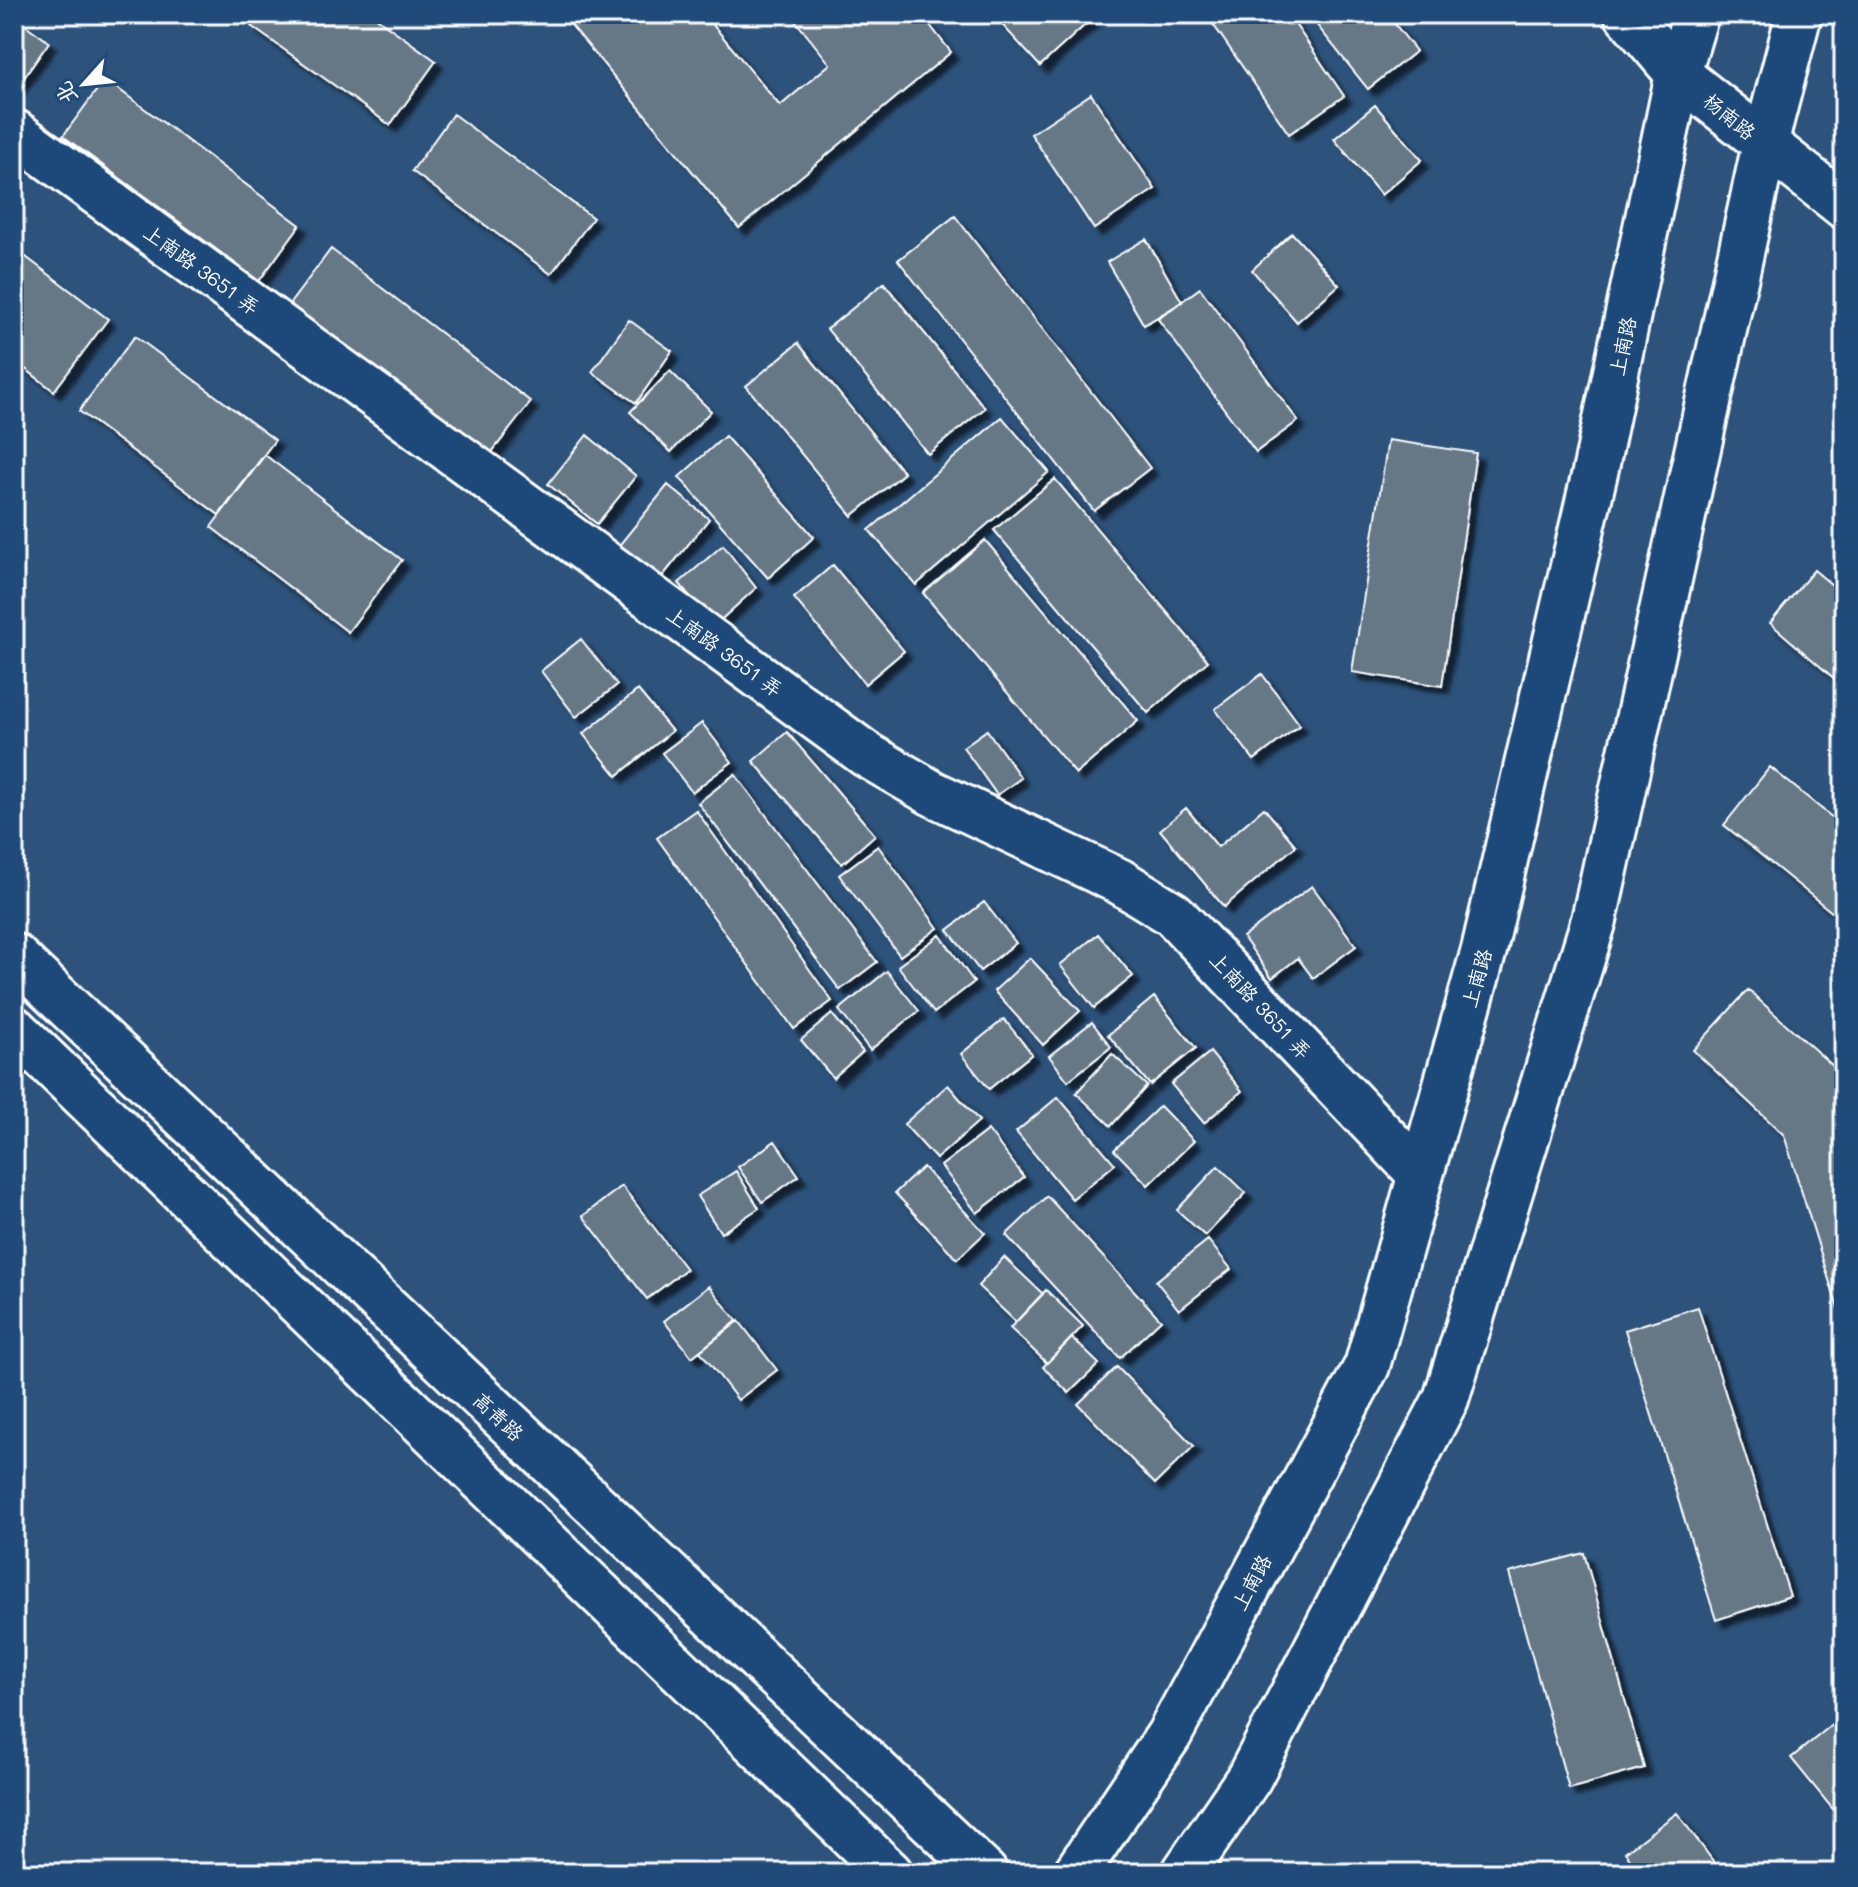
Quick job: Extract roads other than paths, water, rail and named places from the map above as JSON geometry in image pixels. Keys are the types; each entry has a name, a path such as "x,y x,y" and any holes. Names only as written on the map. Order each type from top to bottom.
{"main road":[{"name":"杨南路","path":"1627,14 1678,74 1844,206"},
{"name":"上南路","path":"1076,1873 1169,1735 1367,1366 1484,950 1596,468 1678,74 1696,14"},
{"path":"1184,1873 1249,1778 1446,1399 1594,920 1765,144 1799,14"},
{"name":"上南路 3651 弄","path":"14,132 867,755 932,793 1119,881 1160,905 1196,935 1420,1174"},
{"name":"高青路","path":"14,956 985,1873"},
{"path":"14,1029 890,1873"}]}
